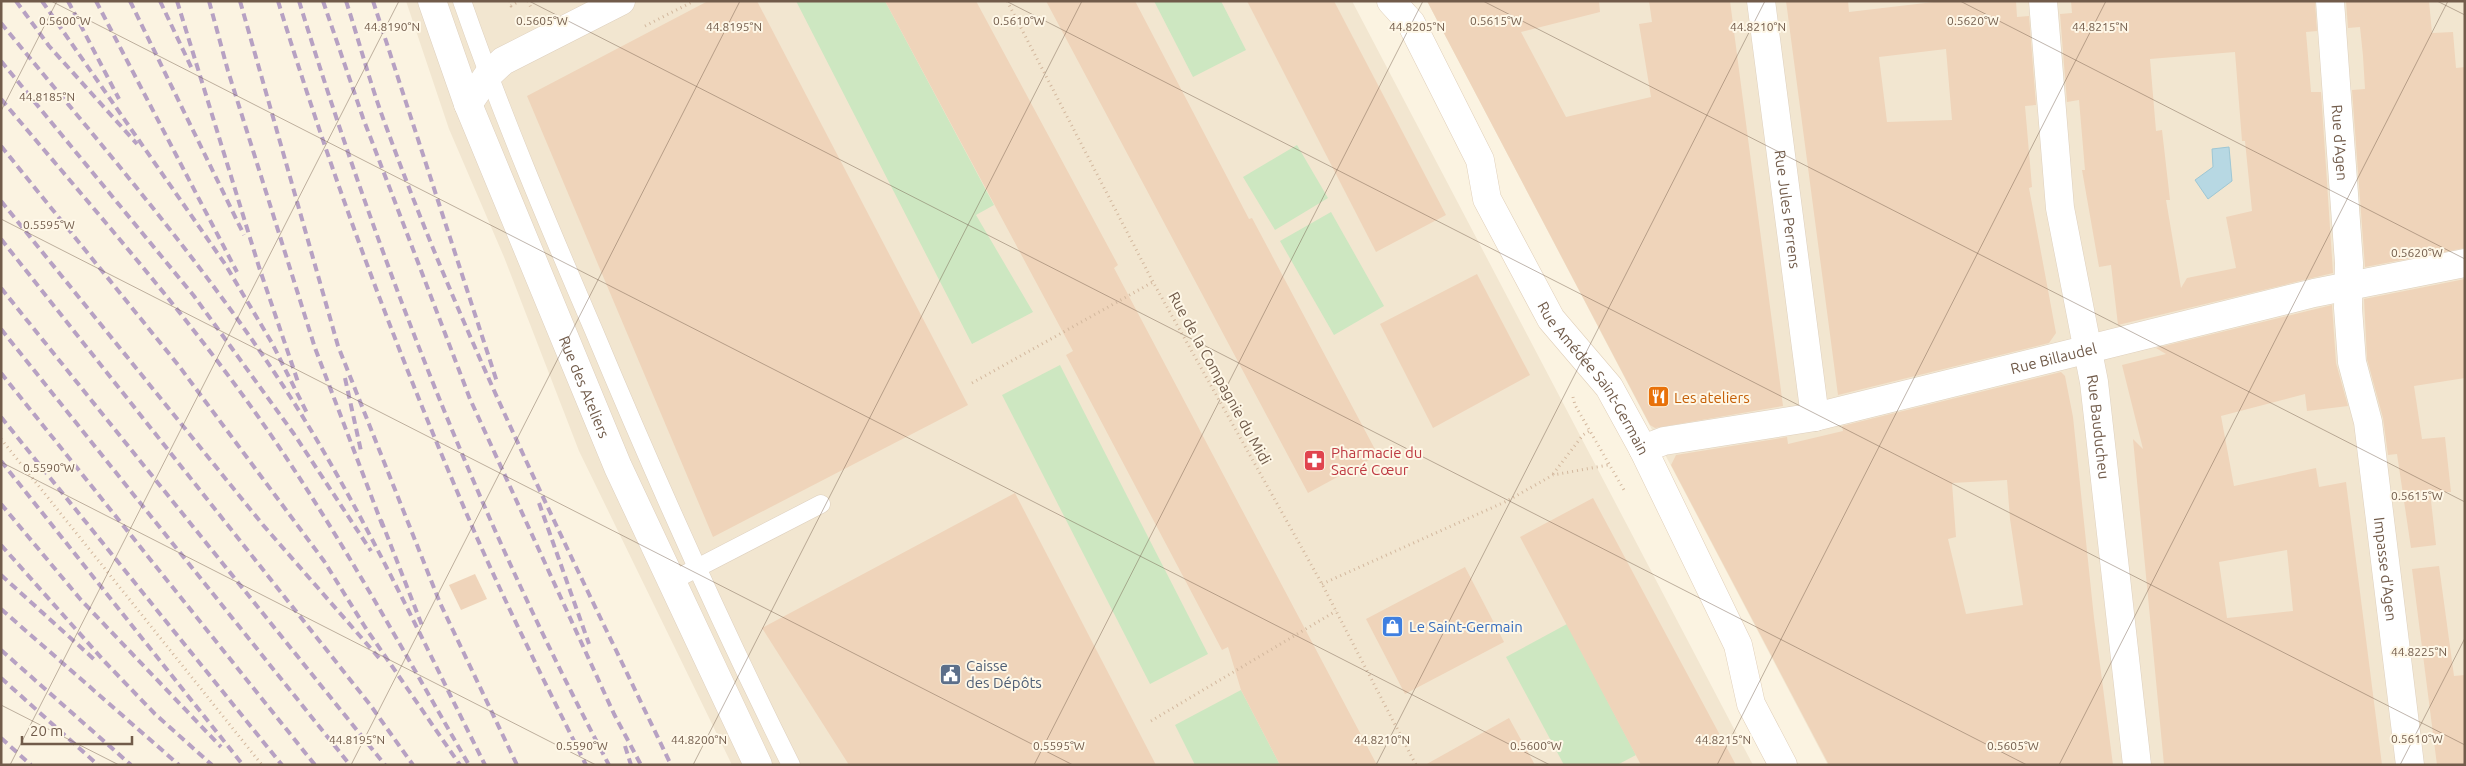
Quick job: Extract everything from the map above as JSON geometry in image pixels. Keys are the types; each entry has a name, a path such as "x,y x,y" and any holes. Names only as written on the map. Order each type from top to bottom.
{"street":[{"name":"Rue des Ateliers","path":"432,1 468,104 618,467 758,765"},
{"path":"468,104 488,75 503,61 621,1"},
{"name":"Rue Amédée Saint-Germain","path":"1391,1 1410,23 1476,151 1480,160 1487,199 1551,319 1609,387 1643,449 1738,646 1751,704 1783,765"},
{"name":"Rue Jules Perrens","path":"1761,1 1815,417"},
{"name":"Rue Bauducheu","path":"2043,1 2060,208 2094,382 2137,765"},
{"name":"Rue d'Agen","path":"2330,1 2349,286"},
{"name":"Rue Billaudel","path":"1643,449 1664,441 1815,417 2349,286 2465,262"},
{"name":"Impasse d'Agen","path":"2349,286 2348,308 2352,362 2368,422 2410,765"}],"lane":[{"path":"462,1 510,132 643,448 759,702 791,765"},
{"path":"672,581 821,504"}],"path":[{"path":"510,1 511,6 519,1"},
{"name":"Rue de la Compagnie du Midi","path":"1007,1 1153,282 1322,584 1416,765"},
{"path":"972,383 1153,282"},
{"path":"1553,474 1583,435 1624,415"},
{"path":"1,439 262,765"},
{"path":"1322,584 1507,501 1553,474 1608,464 1643,449"},
{"path":"1152,721 1336,611"}],"shaded area":[{"path":"406,1 1352,1 1753,765 732,765 579,451 504,257 449,129"},
{"path":"1427,1 2465,1 2465,765 1828,765"}],"green space":[{"path":"796,1 885,1 994,205 976,215 1033,312 972,344"},
{"path":"1154,1 1221,1 1246,50 1193,77"},
{"path":"1297,145 1328,198 1275,230 1243,177"},
{"path":"1331,212 1384,306 1334,335 1280,241"},
{"path":"1060,365 1208,654 1150,684 1002,395"},
{"path":"1567,624 1636,755 1617,765 1564,765 1506,657"},
{"path":"1241,690 1280,765 1195,765 1175,725"}],"water":[{"path":"2229,147 2232,181 2208,199 2195,180 2213,167 2212,149"}],"building":[{"path":"708,1 757,1 968,405 713,537 527,96"},
{"path":"885,1 976,1 1118,265 1114,268 1377,765 1280,765 1241,690 1228,647 1222,650 1066,355 1073,351"},
{"path":"1046,1 1135,1 1249,219 1252,218 1378,455 1308,493"},
{"path":"1247,1 1334,1 1446,215 1376,252"},
{"path":"1427,1 1599,1 1600,12 1521,32 1566,117 1651,97 1639,24 1652,22 1649,1 1730,1 1783,406 1655,428 1650,425"},
{"path":"1786,1 1848,1 1849,12 1942,1 2016,1 2017,17 2029,16 2036,105 2025,106 2032,187 2029,188 2056,333 2049,343 1838,395","holes":["1946,49 1952,120 1887,122 1879,57"]},
{"path":"2071,1 2315,1 2317,31 2306,32 2311,92 2321,92 2333,273 2118,325 2111,265 2099,267 2082,170 2085,170 2079,100 2067,102 2060,14 2072,13","holes":["2235,52 2242,141 2245,141 2252,211 2226,217 2236,268 2187,278 2181,288 2166,200 2170,200 2162,130 2156,131 2150,59"]},
{"path":"2346,1 2429,1 2432,33 2453,32 2456,68 2465,67 2465,248 2365,267 2352,90 2365,89 2363,56 2360,27 2348,28"},
{"path":"1477,274 1530,375 1433,428 1380,324"},
{"path":"2465,279 2465,378 2414,386 2422,439 2445,437 2451,492 2430,492 2436,545 2411,548 2397,454 2388,455 2383,418 2367,359 2364,299"},
{"path":"2332,305 2336,363 2348,406 2307,411 2305,394 2221,416 2234,486 2316,468 2319,487 2346,482 2382,765 2164,765 2133,439 2143,449 2122,365 2166,354 2156,348","holes":["2287,550 2293,611 2227,618 2219,562"]},
{"path":"2061,372 2065,376 2073,417 2094,618 2113,765 1829,765 1671,465 1676,455 1787,437 1788,444 1843,431 1842,426","holes":["2007,480 2010,519 2023,605 1966,614 1948,539 1956,537 1952,483"]},
{"name":"Caisse des Dépôts","path":"1015,493 1156,765 849,765 762,628"},
{"path":"1593,498 1736,765 1641,765 1520,537"},
{"path":"2439,566 2454,676 2465,675 2465,765 2437,765 2412,569"},
{"path":"1465,567 1504,642 1405,694 1366,619"},
{"path":"475,574 487,599 461,610 449,585"},
{"path":"1509,718 1535,765 1425,765"}],"railway":[{"path":"16,1 49,46 137,144"},
{"path":"42,1 225,264 272,343 307,413"},
{"path":"68,1 119,99"},
{"path":"96,1 237,272"},
{"path":"130,1 244,235"},
{"path":"160,1 193,71"},
{"path":"177,1 259,267 298,382"},
{"path":"209,1 228,71 315,348 383,527"},
{"path":"240,1 338,346 440,603 517,765"},
{"path":"278,1 342,194 413,385 494,575 586,765"},
{"path":"299,1 363,197 436,390 518,580 562,673 609,765"},
{"path":"323,1 363,118 470,399 614,714 641,765"},
{"path":"346,1 381,113 418,210 485,371 671,765"},
{"path":"373,1 497,382"},
{"path":"1,23 152,206 224,300 291,398 369,533 485,765"},
{"path":"1,61 194,296 294,434 371,551"},
{"path":"1,99 158,286 247,401 335,534 469,765"},
{"path":"1,146 179,366 324,561 365,627 460,765"},
{"path":"1,201 263,525 380,659"},
{"path":"1,239 371,706 413,765"},
{"path":"1,288 385,765"},
{"path":"1,329 350,765"},
{"path":"1,373 315,765"},
{"path":"345,378 361,451"},
{"path":"1,417 282,765"},
{"path":"1,461 243,765"},
{"path":"539,503 589,644"},
{"path":"1,504 81,600 221,747"},
{"path":"381,520 423,628"},
{"path":"1,545 105,662 155,714 212,765"},
{"path":"1,575 97,662"},
{"path":"1,609 179,765"},
{"path":"1,650 131,765"},
{"path":"1,678 98,765"},
{"path":"1,738 31,765"},
{"path":"625,746 631,765"}],"place":[{"name":"Les ateliers","path":"1658,397"},
{"name":"Pharmacie du Sacré Cœur","path":"1315,461"},
{"name":"Le Saint-Germain","path":"1393,626"},
{"name":"Caisse des Dépôts","path":"950,674"}]}
